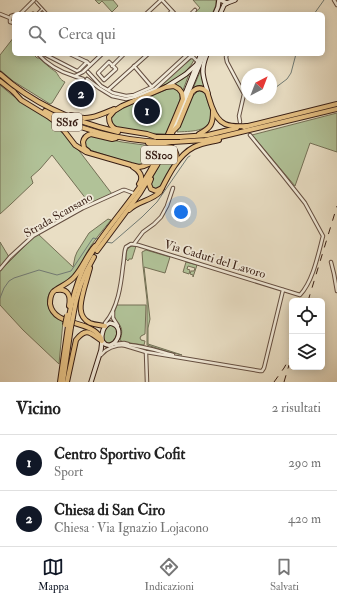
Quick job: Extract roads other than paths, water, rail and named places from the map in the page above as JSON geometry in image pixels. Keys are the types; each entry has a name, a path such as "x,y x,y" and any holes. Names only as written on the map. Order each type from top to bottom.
{"highway":[{"name":"SS16","path":"0,74 47,107 70,118 121,133 156,137 208,135 337,104"},
{"name":"SS16","path":"0,81 36,106 60,119 91,131 118,138 144,141 162,147 173,142 205,140 337,109"},
{"path":"18,88 79,118 96,117 171,86 179,89 182,93 183,99"},
{"name":"SS100","path":"63,382 70,316 84,276 92,259 110,227 147,176 162,147 178,126 194,90 196,88 202,88 208,96"},
{"path":"13,91 21,100 56,122 72,142 86,152 131,166 139,167 151,163 162,147"},
{"path":"208,96 218,119 224,124 231,126 247,126"},
{"name":"SS100","path":"104,325 92,324 86,320 82,314 80,306 90,267 100,244 147,182 183,99"},
{"path":"122,106 114,111 109,117 109,123 113,128 156,137"},
{"path":"193,136 200,134 209,128 212,122 212,108"},
{"path":"116,224 131,208 160,192 173,169 185,153 196,146 228,138 242,132"},
{"path":"94,154 84,148 83,142 85,136 91,134 112,139 118,138"},
{"path":"162,147 171,147 177,154 173,169"},
{"path":"162,147 162,160 149,184 153,190 162,188"},
{"path":"126,206 141,182 139,172 131,166"},
{"name":"SS100","path":"54,291 68,283 76,276 90,251 100,244"},
{"name":"SS100","path":"54,291 64,290 69,295 70,316"},
{"path":"54,291 50,297 50,301 56,315 91,328 98,333 102,339"},
{"path":"91,328 99,328 104,325"},
{"name":"SS100","path":"60,382 65,346 64,338 68,326"},
{"path":"67,382 76,340 80,335 89,332 102,339"}],"main road":[{"path":"216,12 220,0 227,3"},
{"path":"221,12 224,5 235,0"},
{"name":"SS100","path":"183,99 198,62 202,56"},
{"name":"SS100","path":"173,131 203,56"},
{"path":"204,56 203,76 208,96"},
{"path":"166,87 186,74 198,62"},
{"path":"91,382 98,359 104,325 110,323 117,326 119,332 113,344 106,345 102,339"}],"street":[{"path":"148,12 162,0 172,11"},
{"path":"334,0 337,5"},
{"path":"22,12 35,1 45,12"},
{"path":"39,12 42,9"},
{"path":"0,14 10,18 10,22 12,22"},
{"path":"40,56 56,68 74,77 87,79 112,96 118,98 135,97 155,89 190,57 194,56 198,62"},
{"path":"48,56 77,71 87,62"},
{"path":"74,56 87,62 90,66"},
{"path":"74,77 83,72 100,56"},
{"path":"112,66 122,56"},
{"path":"108,90 145,56"},
{"path":"83,72 89,73 101,86 108,90 119,95 126,96 152,87 186,56"},
{"path":"226,56 227,62 244,94 239,116 240,122"},
{"path":"109,62 112,66 116,69 104,80 98,73 109,62"},
{"path":"87,79 89,78 88,69 90,66"},
{"path":"134,66 152,87"},
{"path":"83,72 83,79"},
{"name":"Via Caduti del Lavoro","path":"134,244 300,295 310,281 323,236 305,203 250,135"},
{"path":"104,325 113,311 121,282 125,250 128,245 134,244 143,232 161,217 167,206 173,188"},
{"name":"Strada Scansano","path":"0,269 10,257 33,236 83,208 123,190 133,193"},
{"path":"330,262 337,291"},
{"path":"123,345 146,352 262,371 283,290"},
{"path":"113,311 113,318 118,326 118,329"},
{"path":"113,344 124,343 134,345 185,359"},
{"path":"98,359 104,351 116,345 134,345"},
{"path":"146,352 147,382"}],"waterway":[{"path":"315,12 324,0"},
{"path":"277,86 287,79 291,73 295,56"},
{"path":"106,242 112,243 157,202 190,156"},
{"path":"0,298 4,288 9,281 14,278 39,270 57,275 71,271 93,238 98,239"}],"railway":[{"path":"309,298 337,206"},
{"path":"274,382 289,359"},
{"path":"284,382 289,365"}],"place":[{"name":"Chiesa di San Ciro","path":"81,94"},
{"name":"Centro Sportivo Cofit","path":"147,111"}]}
